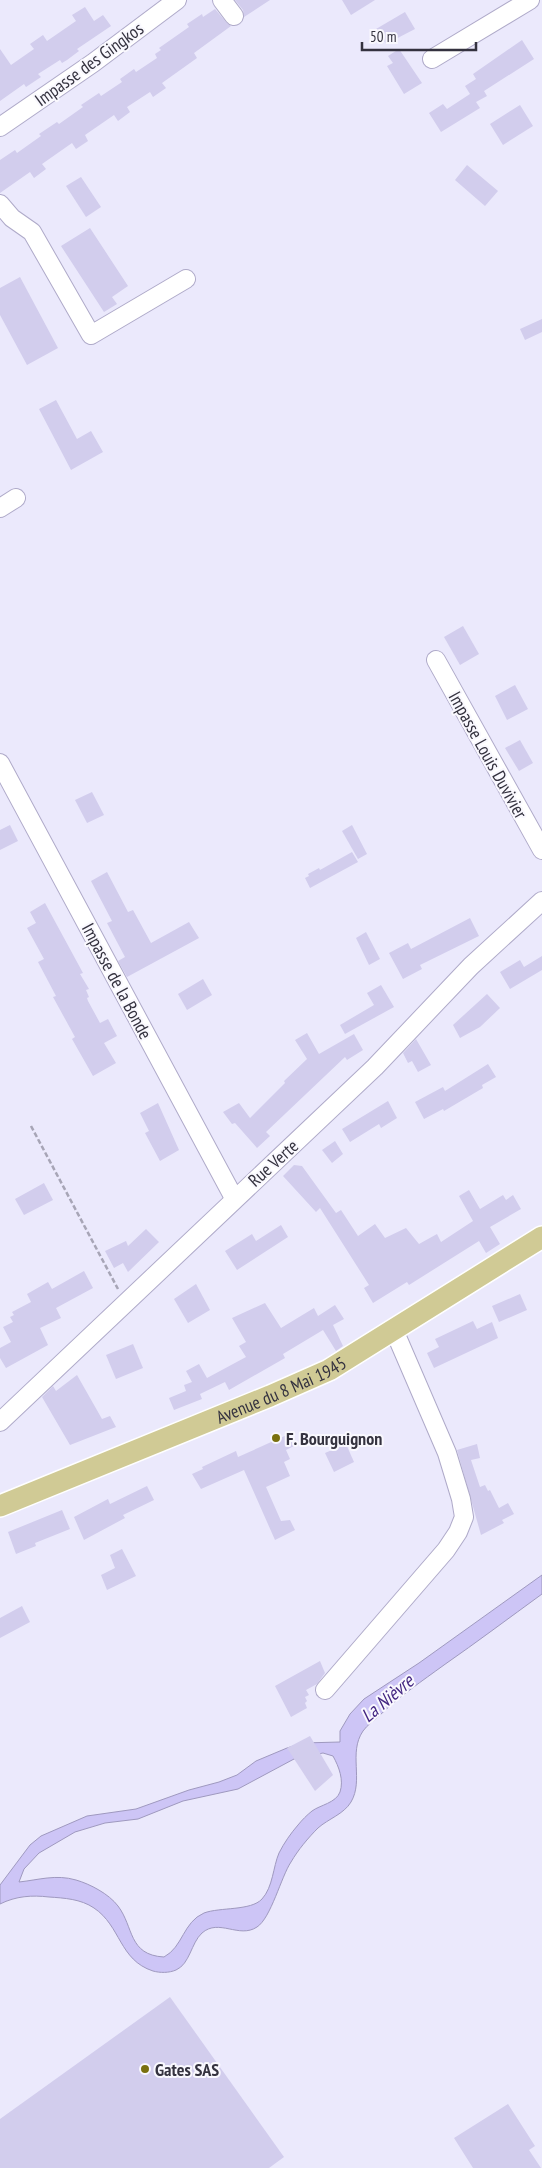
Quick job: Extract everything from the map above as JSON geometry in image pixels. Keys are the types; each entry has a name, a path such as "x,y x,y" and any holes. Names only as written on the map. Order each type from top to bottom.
{"main road":[{"name":"Avenue du 8 Mai 1945","path":"0,1506 279,1393 329,1370 542,1237"}],"street":[{"name":"Impasse des Gingkos","path":"0,127 93,63 177,0"},
{"path":"222,0 234,16"},
{"path":"432,59 530,0"},
{"path":"0,204 12,218 32,232 92,336 186,279"},
{"path":"0,508 16,498"},
{"name":"Impasse Louis Duvivier","path":"436,660 542,850"},
{"name":"Impasse de la Bonde","path":"0,763 234,1198"},
{"name":"Rue Verte","path":"0,1422 234,1198 375,1067 471,966 542,901"},
{"path":"325,1690 446,1550 458,1532 464,1517 461,1499 447,1453 394,1330"}],"path":[{"path":"31,1126 125,1304"}],"water":[{"name":"La Nièvre","path":"542,1575 542,1594 411,1689 363,1731 357,1748 355,1794 351,1802 344,1810 318,1828 300,1849 287,1869 267,1915 257,1927 243,1931 215,1927 209,1929 198,1937 181,1967 170,1972 159,1972 142,1966 133,1959 103,1915 84,1903 43,1896 30,1896 12,1899 0,1904 0,1885 30,1845 41,1836 87,1816 136,1809 189,1790 219,1782 237,1775 256,1761 287,1748 303,1743 340,1742 340,1731 350,1714 364,1699 419,1663","holes":["323,1753 333,1756 340,1774 340,1792 335,1799 310,1813 290,1835 279,1853 271,1883 262,1899 251,1905 211,1911 197,1917 187,1928 175,1947 164,1957 152,1955 138,1946 118,1906 110,1897 93,1887 69,1878 47,1878 19,1882 24,1869 39,1853 75,1832 105,1823 138,1819 183,1801 238,1789 294,1759"]}],"building":[{"path":"235,0 270,0 244,17 243,10"},
{"path":"342,0 375,0 351,15"},
{"path":"85,7 94,21 103,15 111,26 77,49 79,51 67,60 62,63 60,60 38,74 41,77 26,87 24,84 0,101 0,49 11,65 34,49 30,44 43,35 47,41 76,21 72,15"},
{"path":"215,9 231,26 194,53 197,58 162,83 166,88 153,97 150,92 127,107 130,112 118,121 114,115 85,135 88,141 76,149 72,143 42,164 46,169 34,178 30,172 0,193 0,160 15,150 17,153 41,136 39,134 57,122 59,124 83,107 81,105 99,93 101,96 122,82 120,79 134,69 136,72 157,58 155,54 161,50 159,48 189,27 187,24 202,14 203,17"},
{"path":"405,12 415,29 386,44 376,29"},
{"path":"522,40 534,59 484,91 487,96 476,102 480,108 441,132 429,113 443,104 447,109 470,94 465,86 476,79 473,74"},
{"path":"399,49 422,83 404,94 387,66 393,63 388,56"},
{"path":"520,105 533,126 503,145 490,124"},
{"path":"467,165 498,191 485,206 455,180"},
{"path":"81,177 101,207 86,217 66,186"},
{"path":"90,228 128,286 112,297 117,304 104,312 61,246"},
{"path":"20,277 58,348 27,365 0,315 0,288"},
{"path":"542,319 542,332 525,340 520,329"},
{"path":"56,400 77,439 91,431 103,452 71,470 39,409"},
{"path":"463,626 479,654 460,665 444,637"},
{"path":"515,685 528,709 507,720 495,696"},
{"path":"520,740 533,763 519,771 505,748"},
{"path":"92,792 104,815 87,823 75,800"},
{"path":"10,825 18,841 0,850 0,830"},
{"path":"352,825 367,854 358,859 342,831"},
{"path":"352,852 358,862 310,888 305,878 309,876 308,874 319,868 320,870"},
{"path":"107,872 128,912 133,910 151,943 189,922 199,938 127,977 118,961 125,957 107,923 112,921 91,881"},
{"path":"45,903 83,973 80,974 89,989 86,990 89,997 87,998 88,1001 100,1023 108,1019 117,1036 104,1043 116,1063 93,1076 72,1039 75,1037 53,997 56,996 38,962 44,959 27,928 36,923 30,912"},
{"path":"470,918 479,936 420,965 422,969 403,979 389,953 408,943 411,949"},
{"path":"366,932 380,959 369,965 356,938"},
{"path":"542,956 542,970 510,989 500,972 520,960 524,967"},
{"path":"203,979 212,995 187,1010 178,994"},
{"path":"381,985 394,1007 345,1034 340,1025 374,1005 367,993"},
{"path":"487,994 500,1008 480,1027 460,1038 453,1025"},
{"path":"307,1033 319,1054 354,1034 363,1050 347,1060 345,1057 266,1132 270,1136 257,1148 235,1123 232,1124 223,1112 239,1103 250,1118 307,1059 295,1040"},
{"path":"416,1039 431,1065 418,1072 412,1061 408,1063 403,1053"},
{"path":"488,1064 496,1077 482,1085 483,1088 444,1111 443,1109 424,1119 415,1102 443,1087 445,1091"},
{"path":"388,1101 397,1118 381,1128 379,1124 350,1142 342,1129"},
{"path":"158,1103 179,1150 160,1161 145,1133 149,1131 140,1113"},
{"path":"335,1141 343,1154 332,1163 322,1150"},
{"path":"294,1165 302,1166 336,1213 341,1210 358,1236 375,1224 385,1238 406,1228 419,1244 437,1234 441,1242 473,1221 459,1196 469,1190 480,1209 503,1195 506,1200 513,1195 521,1209 490,1227 500,1244 486,1253 479,1241 409,1285 407,1282 373,1303 364,1288 369,1285 320,1208 316,1212 283,1176"},
{"path":"44,1183 53,1200 24,1215 15,1199"},
{"path":"281,1225 288,1237 237,1270 225,1251 252,1234 256,1241"},
{"path":"146,1229 159,1242 128,1272 123,1263 114,1268 105,1251 126,1241 128,1246"},
{"path":"84,1271 93,1288 56,1308 61,1318 40,1328 48,1345 6,1368 0,1358 0,1348 11,1342 3,1327 13,1322 10,1317 14,1315 12,1312 31,1302 27,1294 48,1282 52,1289"},
{"path":"196,1284 210,1310 188,1323 174,1299"},
{"path":"520,1294 527,1310 499,1322 492,1306"},
{"path":"265,1303 281,1328 314,1308 318,1316 335,1305 344,1319 333,1325 343,1346 336,1351 323,1330 283,1354 285,1358 229,1390 225,1382 200,1394 202,1399 174,1410 169,1398 186,1391 184,1385 192,1382 186,1371 199,1364 207,1378 246,1357 239,1346 246,1342 232,1318"},
{"path":"473,1321 477,1329 492,1322 498,1338 434,1368 427,1353 439,1347 435,1339"},
{"path":"133,1344 143,1368 116,1379 106,1355"},
{"path":"77,1375 102,1419 110,1416 116,1427 70,1445 42,1397 53,1386 56,1391"},
{"path":"289,1434 294,1446 286,1450 290,1459 284,1462 290,1476 266,1487 281,1521 290,1520 295,1530 275,1540 244,1470 201,1489 192,1474 203,1469 202,1467 236,1451 238,1457"},
{"path":"346,1444 354,1462 334,1472 325,1453"},
{"path":"477,1444 480,1458 471,1460 480,1487 485,1485 488,1491 490,1490 499,1508 508,1503 514,1514 502,1520 504,1523 481,1535 457,1450"},
{"path":"147,1486 154,1500 123,1515 125,1518 84,1540 74,1517 108,1499 110,1504"},
{"path":"62,1510 70,1529 35,1543 36,1546 16,1554 8,1532"},
{"path":"122,1549 136,1576 107,1590 101,1575 115,1568 110,1555"},
{"path":"22,1606 30,1622 0,1638 0,1618"},
{"path":"320,1661 325,1673 317,1684 306,1690 309,1695 305,1697 307,1708 291,1717 275,1686"},
{"path":"310,1736 333,1775 315,1791 287,1748"},
{"name":"Gates SAS","path":"170,1997 284,2157 269,2168 0,2168 0,2119"},
{"path":"508,2104 535,2146 529,2150 541,2168 473,2168 454,2138"}],"place":[{"name":"F. Bourguignon","path":"276,1438"},
{"name":"Gates SAS","path":"145,2069"}]}
